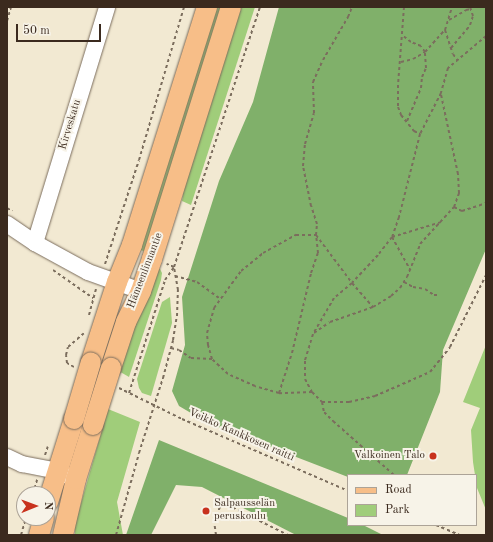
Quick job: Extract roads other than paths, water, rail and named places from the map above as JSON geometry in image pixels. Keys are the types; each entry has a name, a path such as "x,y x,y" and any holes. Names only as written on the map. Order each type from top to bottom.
{"main road":[{"name":"Hämeenlinnantie","path":"53,486 92,362 109,279 206,7"},
{"name":"Hämeenlinnantie","path":"63,535 76,479 111,368 126,322 141,291 152,259 231,7"}],"street":[{"name":"Kirveskatu","path":"35,243 107,7"},
{"path":"7,224 35,243 88,272 141,291"},
{"path":"7,457 22,464 57,471 76,479"}],"place":[{"name":"Valkoinen Talo","path":"433,456"},
{"name":"Salpausselän peruskoulu","path":"206,511"}]}
